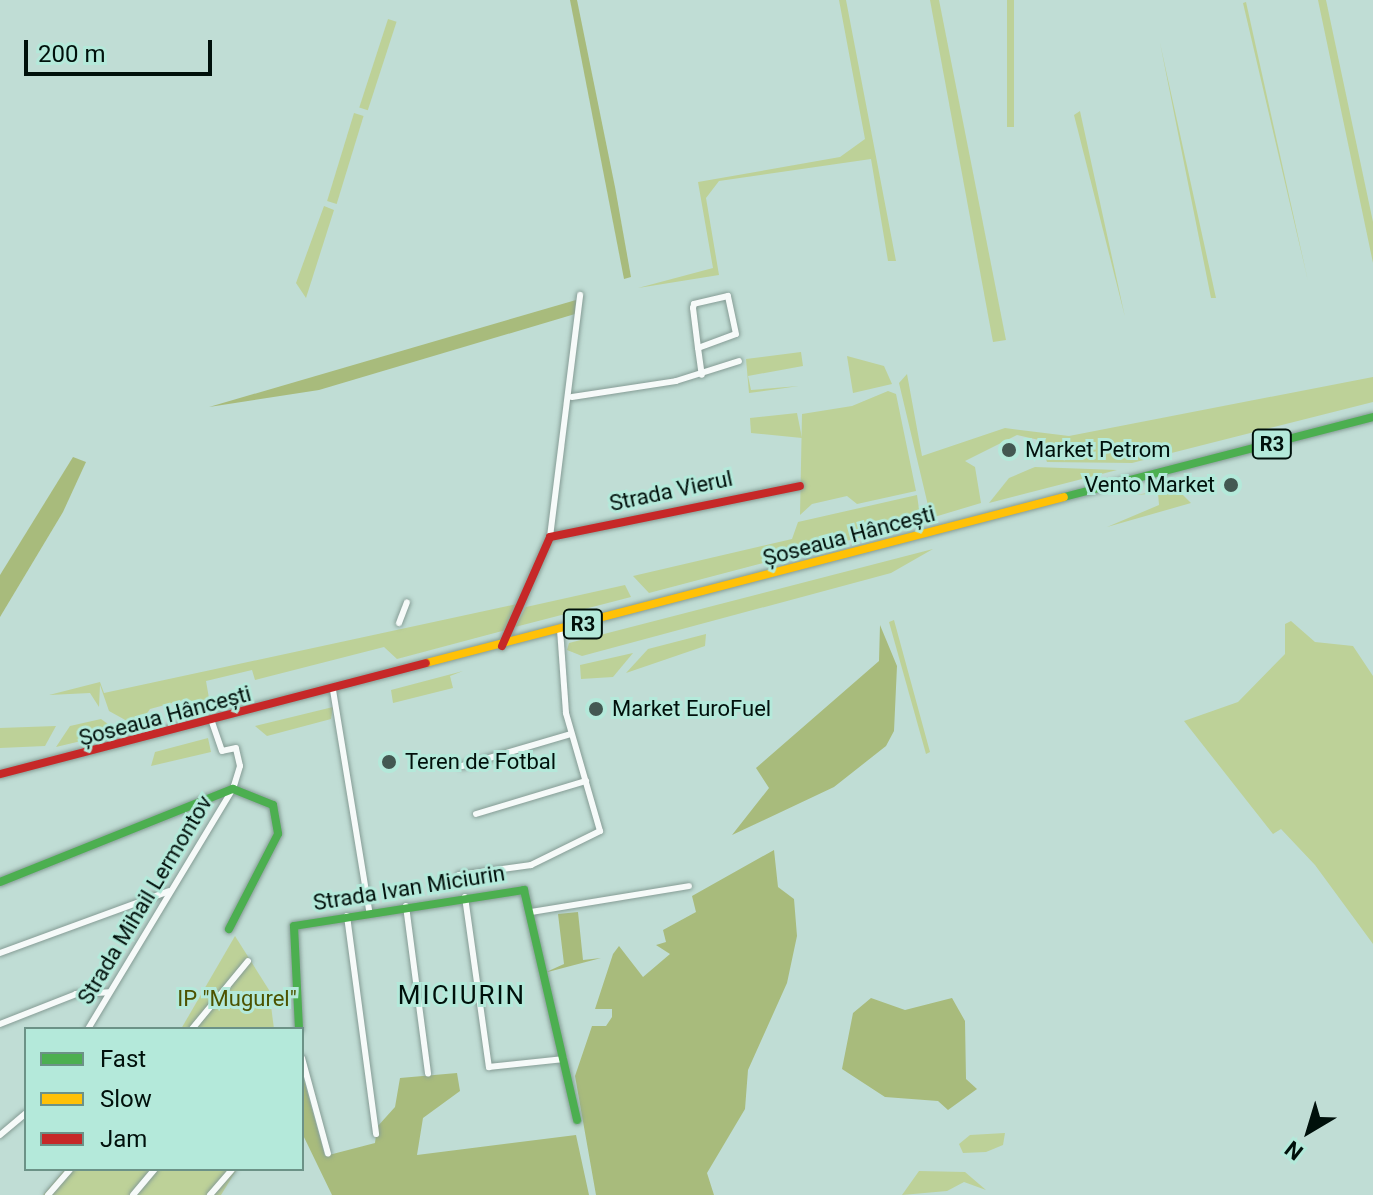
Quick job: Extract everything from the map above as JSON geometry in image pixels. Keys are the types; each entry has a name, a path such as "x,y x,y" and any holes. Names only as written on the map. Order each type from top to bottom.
{"main road":[{"name":"Șoseaua Hâncești","path":"1,775 1373,417"},
{"name":"Strada Vierul","path":"550,537 800,486"},
{"path":"502,646 550,537"},
{"path":"0,882 233,789"},
{"name":"Strada Mihail Lermontov","path":"229,929 278,834 273,805 233,789"},
{"name":"Strada Ivan Miciurin","path":"299,1027 290,937 297,924 369,910 525,890 531,912"},
{"path":"531,912 577,1120"}],"street":[{"path":"550,537 572,397 580,295"},
{"path":"698,348 736,334 728,296 694,304 698,348 702,375"},
{"path":"572,397 702,375 739,361"},
{"path":"399,623 407,602"},
{"path":"459,875 539,862 600,831 571,734 560,630"},
{"path":"333,690 369,910"},
{"name":"Strada Mihail Lermontov","path":"89,1027 233,789 240,766 236,748 222,751 212,722"},
{"path":"462,766 571,734"},
{"path":"476,814 586,781"},
{"path":"531,912 689,886"},
{"path":"0,953 170,891"},
{"path":"465,897 491,1068 564,1059"},
{"path":"406,906 428,1074"},
{"path":"347,914 376,1134"},
{"path":"194,1027 248,961"},
{"path":"0,1024 76,994 109,992"},
{"path":"304,1065 328,1154"},
{"path":"0,1135 24,1115"},
{"path":"48,1195 69,1171"},
{"path":"133,1195 153,1171"},
{"path":"210,1195 231,1171"}],"green space":[{"path":"570,0 577,0 615,187 631,277 624,279"},
{"path":"839,0 846,0 896,261 888,261 871,159 719,181 706,198 719,275 638,288 713,268 698,182 840,157 865,139"},
{"path":"930,0 939,0 1006,340 993,342"},
{"path":"1007,0 1014,0 1014,127 1007,127"},
{"path":"1318,0 1326,0 1373,222 1373,263"},
{"path":"1246,2 1308,281 1243,3"},
{"path":"388,19 397,22 368,110 359,107"},
{"path":"1160,43 1216,298 1211,298"},
{"path":"1080,111 1125,317 1074,115"},
{"path":"354,113 364,116 337,204 327,201"},
{"path":"324,206 334,210 306,298 296,283"},
{"path":"576,300 575,314 319,390 209,407"},
{"path":"801,352 803,366 748,376 751,390 799,386 749,393 746,359"},
{"path":"847,356 884,366 892,384 853,393"},
{"path":"907,374 922,456 1005,428 1069,436 1373,377 1373,402 1132,463 1047,462 1039,440 1017,435 965,461 975,467 981,503 931,518 899,383"},
{"path":"888,391 896,394 916,491 857,504 847,496 812,504 800,515 802,414 852,406"},
{"path":"797,413 802,438 751,433 750,418"},
{"path":"73,457 86,462 63,512 0,617 0,575"},
{"path":"1035,467 1117,470 989,503 1009,478"},
{"path":"1176,488 1191,503 1107,527 1159,505 1158,493 1136,495"},
{"path":"917,495 920,516 911,524 649,593 633,576 792,539 798,522"},
{"path":"933,549 891,573 582,656 567,650 569,643"},
{"path":"625,585 631,597 515,627 526,607"},
{"path":"517,604 506,630 397,659 384,647 255,680 252,670 206,681 210,704 200,708 187,699 150,709 138,727 109,711 100,685 99,707 90,693 49,695 100,682 104,693"},
{"path":"894,620 930,752 926,754 889,622"},
{"path":"1291,621 1315,642 1353,646 1373,676 1373,944 1315,865 1281,829 1273,834 1184,721 1238,702 1285,654 1285,624"},
{"path":"880,625 897,666 894,731 886,746 834,787 732,835 769,788 756,768 879,661"},
{"path":"706,634 705,646 626,673 648,649"},
{"path":"633,653 613,677 581,679 580,665"},
{"path":"463,671 450,676 453,688 393,703 391,690"},
{"path":"333,707 331,719 267,736 255,726"},
{"path":"101,719 119,732 56,747 70,726"},
{"path":"56,726 45,746 0,748 0,728"},
{"path":"208,738 211,752 151,766 155,752"},
{"path":"774,850 778,887 794,899 797,936 787,983 748,1070 745,1109 707,1173 714,1195 596,1195 575,1076 592,1026 606,1026 612,1017 612,1009 595,1009 613,954 619,946 643,977 670,954 656,945 666,942 663,930 696,912 692,896"},
{"path":"578,912 583,960 601,958 544,973 564,964 558,914"},
{"name":"IP \"Mugurel\"","path":"235,936 269,990 274,1027 182,1027"},
{"path":"871,998 905,1010 952,998 965,1021 966,1079 977,1089 948,1110 938,1101 885,1097 842,1069 853,1013"},
{"path":"457,1073 460,1091 423,1118 417,1155 576,1135 589,1195 332,1195 304,1137 304,1080 325,1156 375,1143 377,1127 395,1107 400,1078"},
{"path":"1005,1133 1003,1145 986,1152 963,1153 959,1144 970,1135"},
{"path":"63,1171 236,1171 221,1195 43,1195"},
{"path":"919,1171 965,1172 986,1190 964,1182 947,1191 902,1195"}],"traffic: fast":[{"path":"1064,497 1373,417"},
{"path":"0,882 233,789 273,805 278,834 229,929"},
{"path":"299,1027 294,926 524,890 577,1120"}],"traffic: slow":[{"path":"426,663 1064,497"}],"traffic: jam":[{"path":"502,646 550,537 800,486"},
{"path":"0,774 426,663"}],"place":[{"name":"Market Petrom","path":"1009,450"},
{"name":"Vento Market","path":"1231,485"},
{"name":"Market EuroFuel","path":"596,709"},
{"name":"Teren de Fotbal","path":"389,762"}],"district":[{"name":"MICIURIN","path":"462,996"}]}
